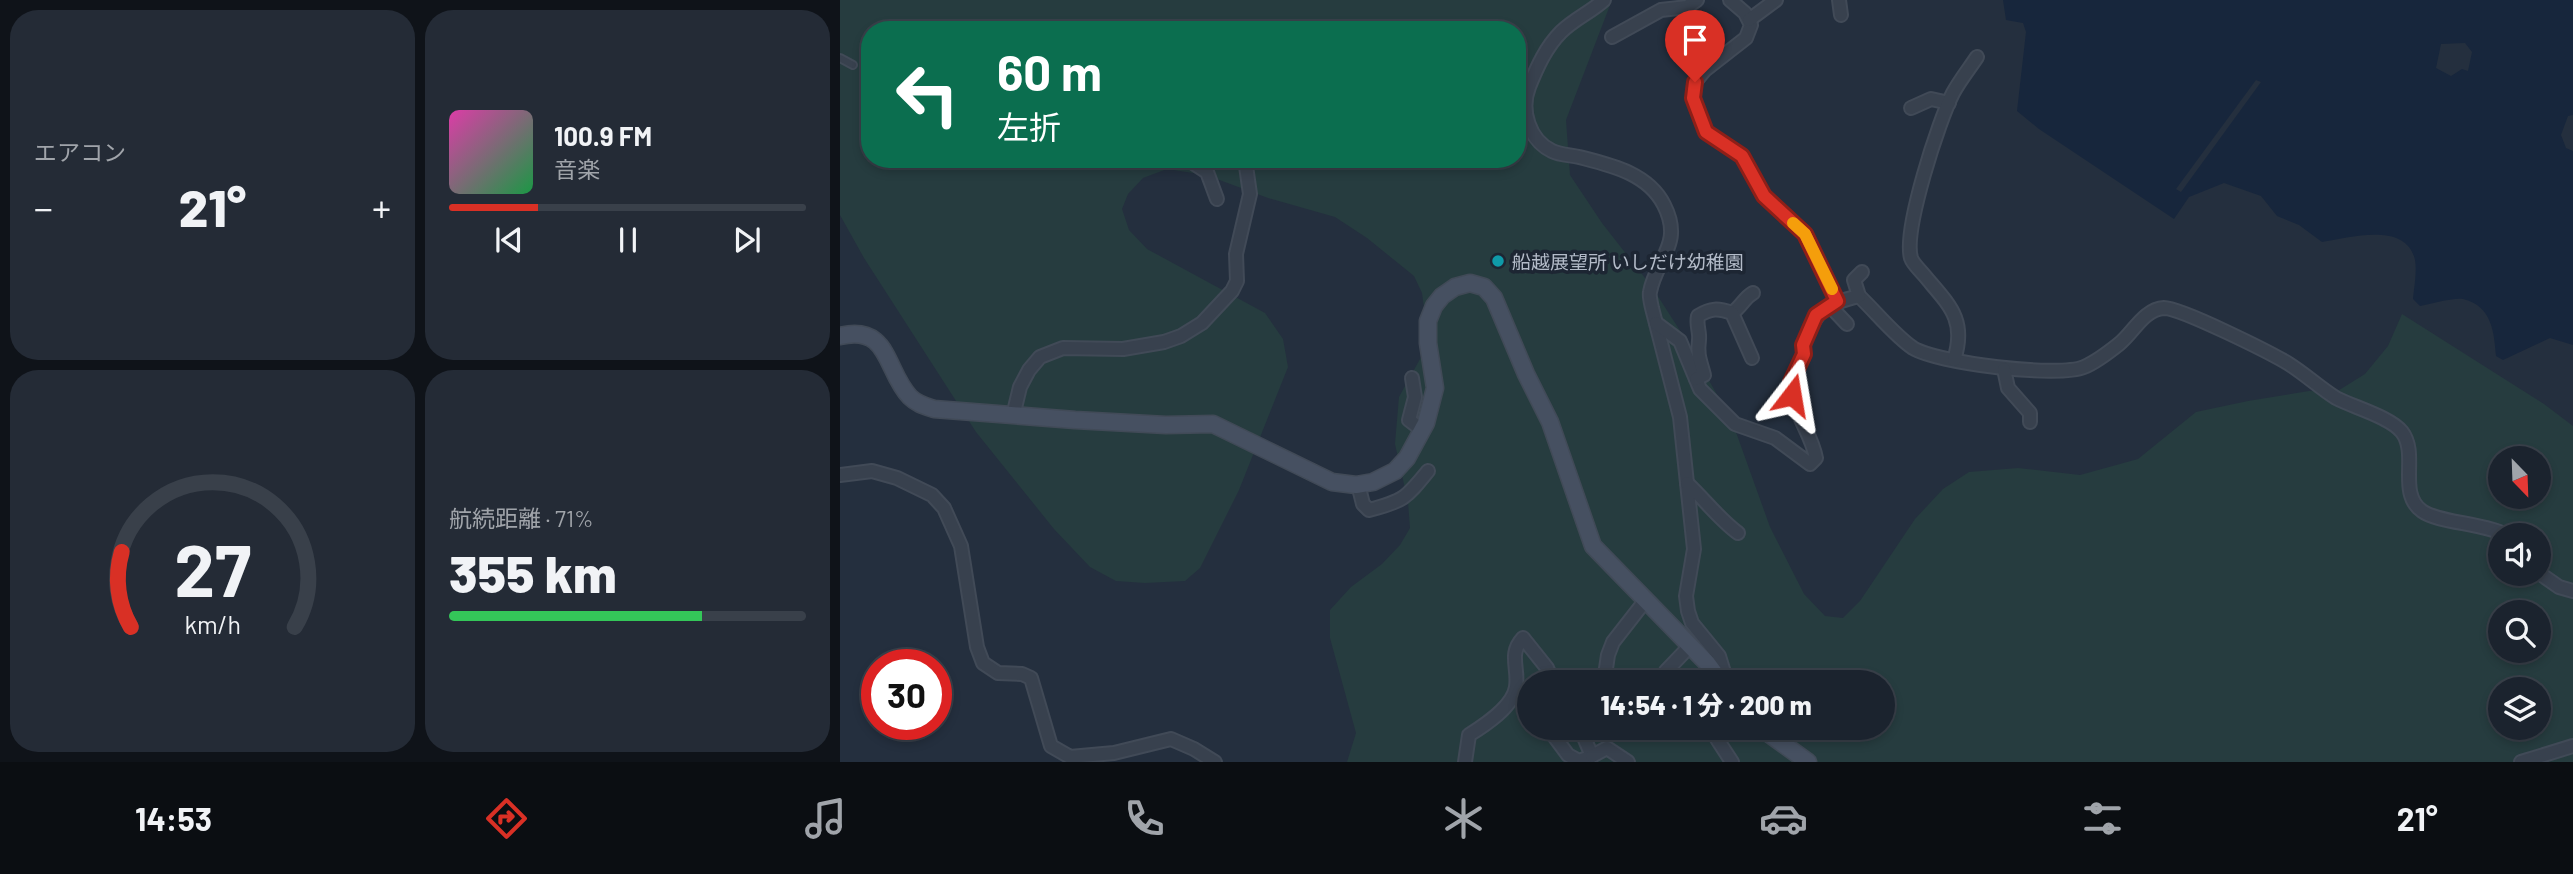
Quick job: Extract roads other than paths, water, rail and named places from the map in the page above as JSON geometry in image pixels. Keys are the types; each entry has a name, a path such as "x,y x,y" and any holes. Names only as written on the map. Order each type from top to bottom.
{"street":[{"path":"1604,0 1562,30 1547,49 1526,95 1526,118 1537,139 1552,151 1630,172 1652,190 1663,203 1670,218 1671,238 1666,257 1650,292 1680,416 1694,549 1686,596 1688,611 1692,623 1719,656 1723,670"},
{"path":"1612,37 1661,10 1687,7 1697,0"},
{"path":"1730,0 1745,13 1751,25 1746,38 1705,70 1695,82 1693,98 1700,120 1706,132 1742,156 1764,196 1805,234 1834,303 1847,324"},
{"path":"1748,20 1776,0"},
{"path":"1839,0 1841,15"},
{"path":"1954,360 1960,341 1952,309 1911,260 1910,243 1929,156 1949,103 1977,57"},
{"path":"1911,108 1931,99 1949,103"},
{"path":"1201,168 1207,172 1217,199"},
{"path":"1013,416 1020,387 1028,370 1040,357 1063,348 1123,349 1164,342 1202,323 1232,291 1237,281 1236,254 1250,194 1246,168"},
{"path":"1862,272 1854,280 1860,296 1912,347 1929,355 2004,369 2083,368 2121,343 2149,313 2163,308 2186,314 2287,363 2336,397 2401,431 2407,442 2410,492 2416,506 2425,513 2488,528"},
{"path":"840,336 861,334 872,337 909,396 919,404 934,409 1166,425 1213,424 1332,482 1358,484 1373,482 1395,471 1408,458 1422,430 1436,388 1427,342 1428,321 1434,306 1455,287 1470,283 1484,287 1494,298 1526,374 1550,422 1593,546 1712,670"},
{"path":"1732,313 1753,293"},
{"path":"1656,323 1680,341 1700,389 1735,424 1775,438 1810,464 1816,458 1814,445 1792,395 1791,382 1804,354 1803,345 1816,315 1834,303 1860,296"},
{"path":"1696,379 1704,375 1696,347 1700,339 1696,325 1699,316 1707,310 1719,308 1732,313 1752,358"},
{"path":"2004,369 2008,388 2030,414 2030,422"},
{"path":"1412,378 1415,397 1409,420 1422,430"},
{"path":"840,475 872,471 897,478 932,495 944,508 961,546 977,647 983,663 998,673 1022,674 1031,678 1051,746 1070,757 1114,753 1171,739 1194,748 1215,762"},
{"path":"1358,484 1363,504 1369,510 1405,498 1428,471"},
{"path":"1687,483 1722,521 1738,534"},
{"path":"2551,581 2573,591"},
{"path":"1606,670 1613,642 1645,601"},
{"path":"1465,762 1469,735 1508,703 1516,687 1513,659 1517,644 1523,638 1548,670"},
{"path":"1667,670 1690,646"},
{"path":"1557,740 1568,755 1579,761 1607,748 1629,762"},
{"path":"1585,740 1592,756"},
{"path":"1718,740 1732,762"},
{"path":"1778,740 1808,762"},
{"path":"2521,762 2573,746"}],"lane":[{"path":"840,58 853,65"}],"water":[{"path":"2003,0 2573,0 2573,115 2568,116 2561,135 2566,148 2573,151 2573,345 2550,338 2503,360 2496,356 2490,321 2473,302 2459,299 2420,306 2413,299 2415,260 2410,248 2401,240 2376,235 2322,242 2299,225 2277,216 2261,196 2224,183 2189,197 2174,219 2039,129 2017,111 2026,32 2023,23 2006,20","holes":["2465,43 2472,52 2468,71 2462,69 2451,76 2436,68 2441,44"]}],"place":[{"name":"船越展望所 いしだけ幼稚園","path":"1498,261"}]}
